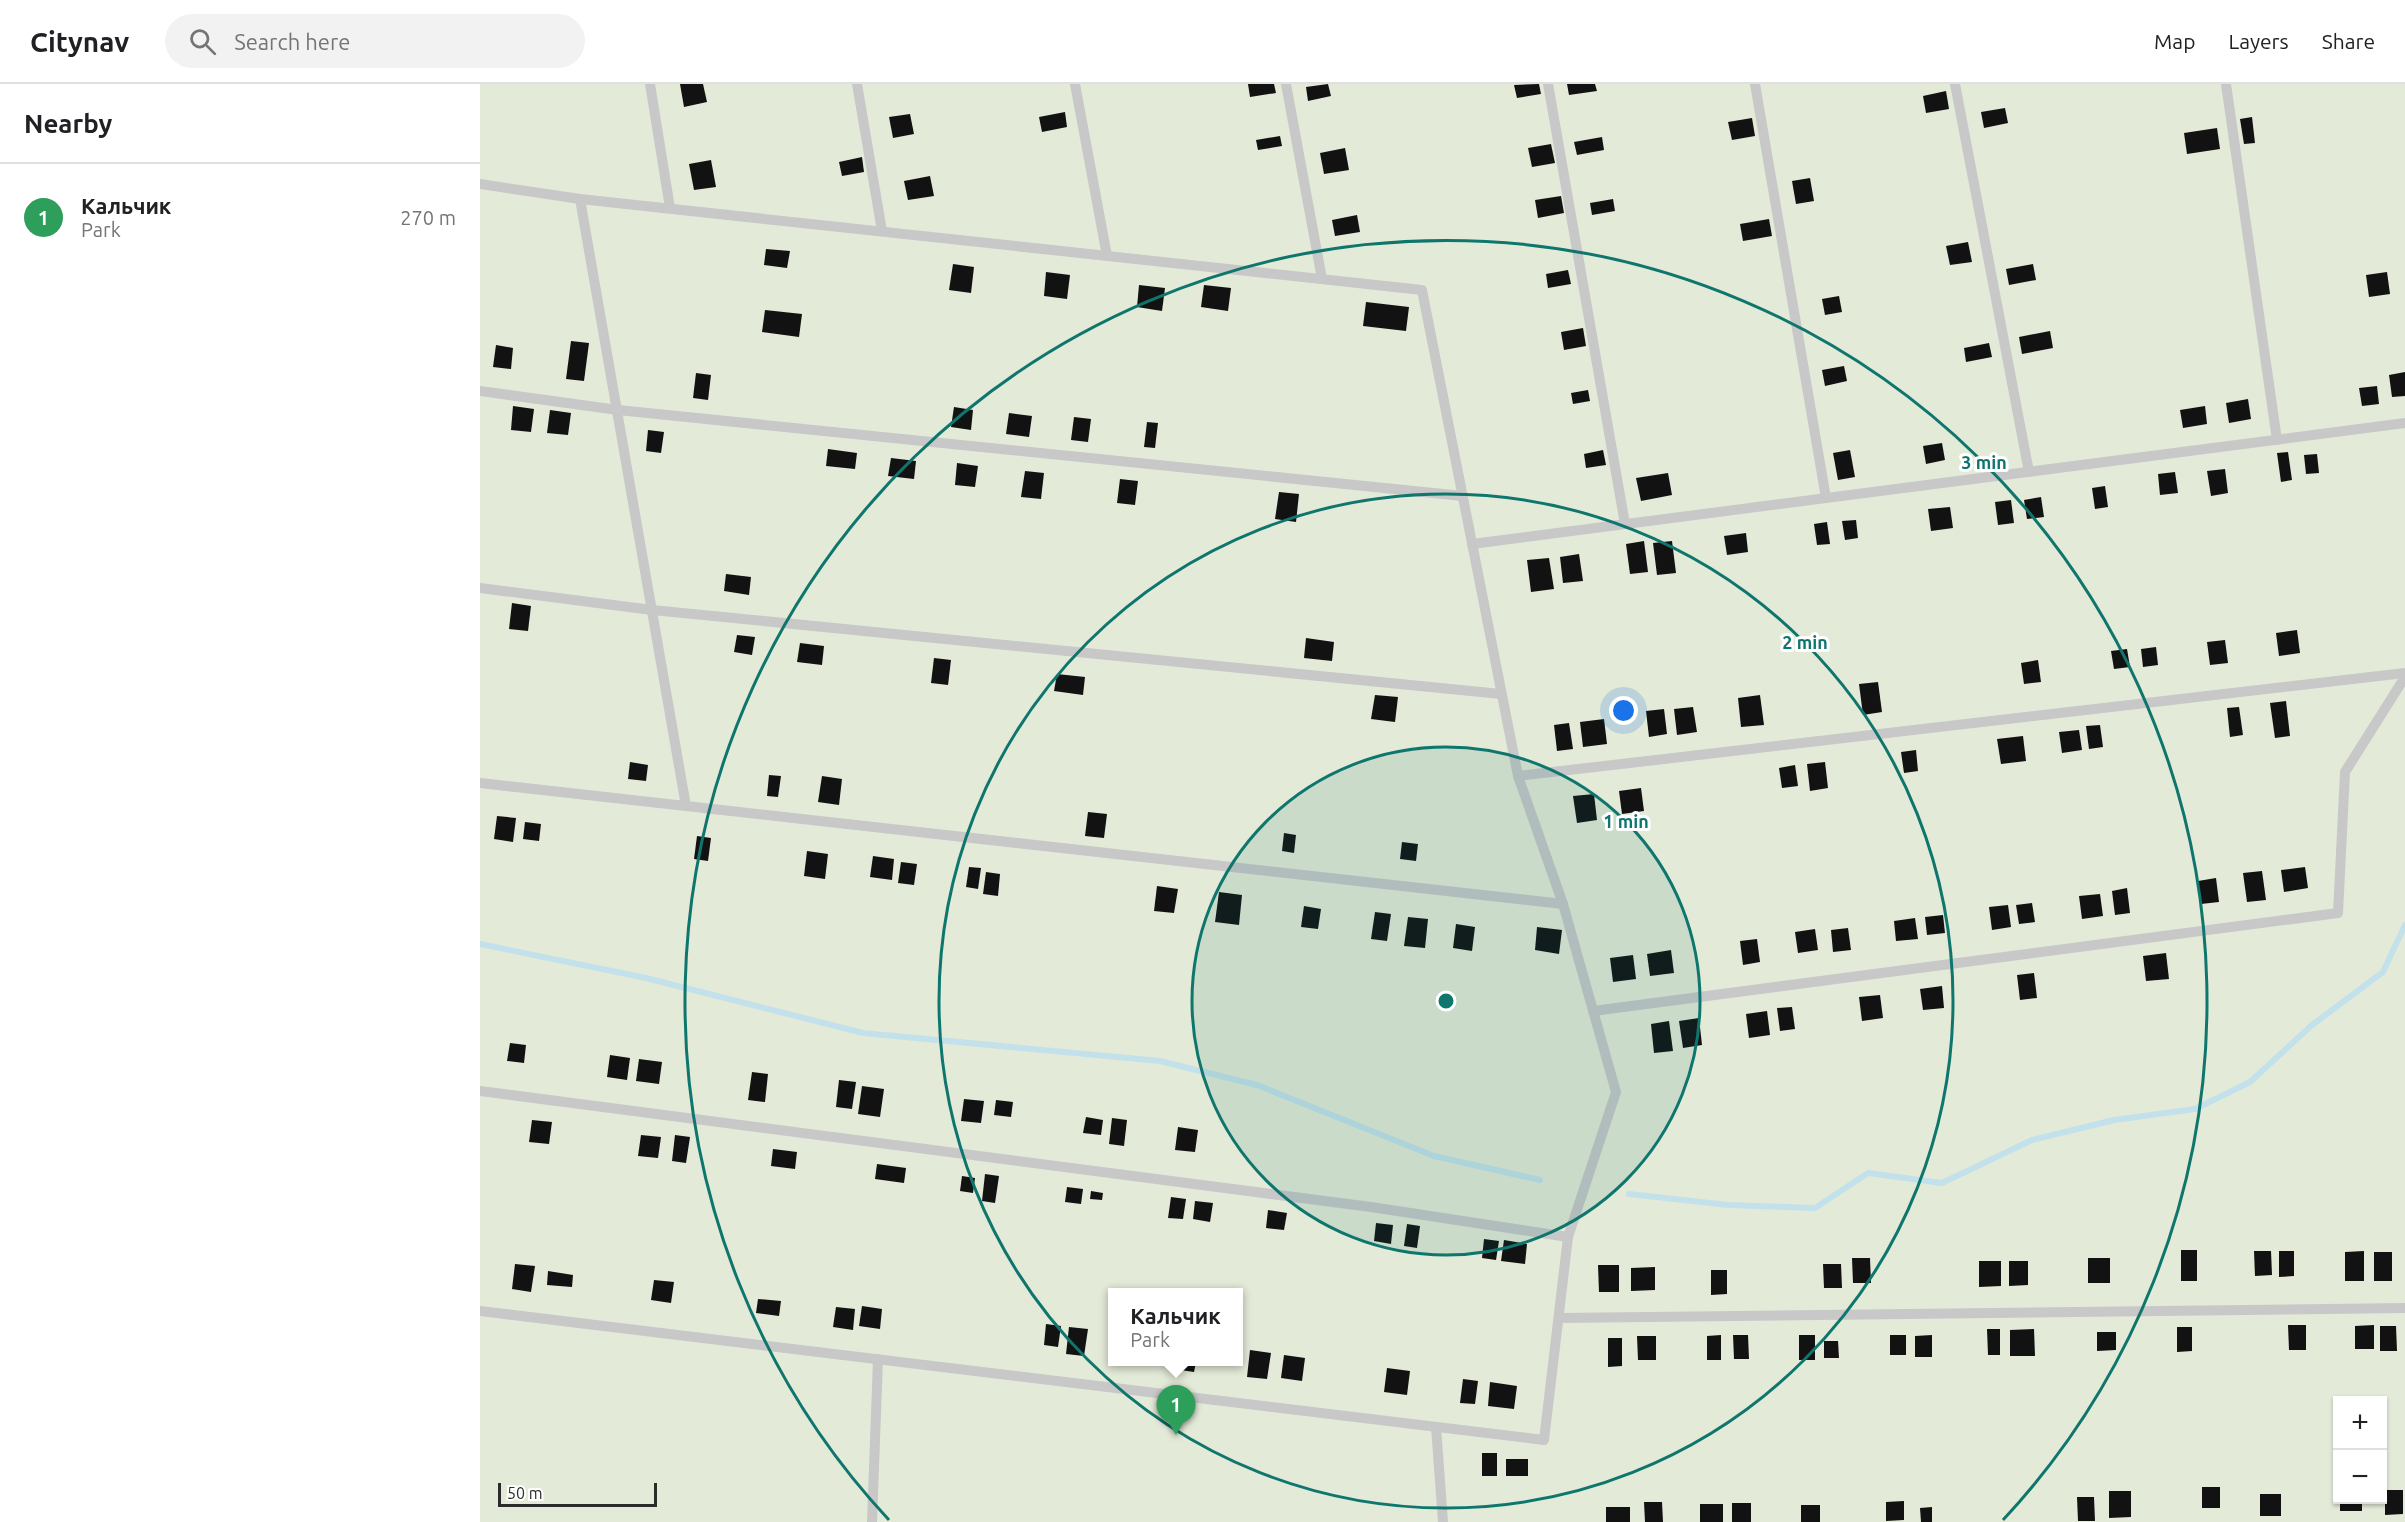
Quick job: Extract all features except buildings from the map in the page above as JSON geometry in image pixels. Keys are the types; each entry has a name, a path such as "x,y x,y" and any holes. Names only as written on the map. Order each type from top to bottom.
{"lane":[{"path":"650,84 670,208"},
{"path":"856,84 882,231"},
{"path":"1076,84 1107,256"},
{"path":"1286,84 1322,279"},
{"path":"1548,84 1625,524"},
{"path":"1755,84 1826,498"},
{"path":"1955,84 2029,472"},
{"path":"2226,84 2277,440"},
{"path":"480,184 580,199 1422,290 1518,776 1563,904 1616,1092 1568,1237 1544,1440 480,1311"},
{"path":"580,199 686,806"},
{"path":"480,391 618,410 1462,496"},
{"path":"1472,544 2405,423"},
{"path":"480,588 652,610 1502,694"},
{"path":"1518,776 2405,675"},
{"path":"1593,1011 2338,913 2345,772 2405,675"},
{"path":"480,783 1563,904"},
{"path":"480,1091 1360,1205 1568,1237"},
{"path":"1559,1318 2405,1308"},
{"path":"872,1522 878,1359"},
{"path":"1436,1427 1443,1522"}],"green space":[{"path":"480,84 2405,84 2405,1522 480,1522"}],"waterway":[{"path":"1629,1194 1728,1205 1815,1208 1868,1173 1942,1183 2032,1140 2114,1120 2195,1109 2250,1082 2312,1025 2383,972 2405,925"},
{"path":"480,944 646,978 863,1033 1160,1061 1257,1085 1434,1156 1540,1180"}],"place":[{"name":"Кальчик","path":"1176,1435"}]}
